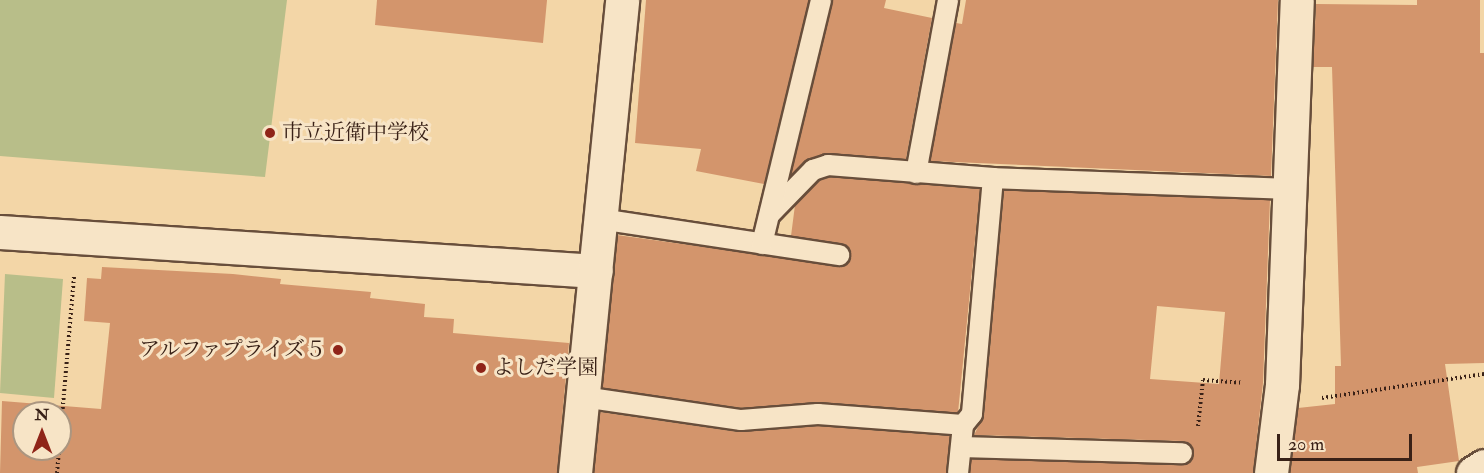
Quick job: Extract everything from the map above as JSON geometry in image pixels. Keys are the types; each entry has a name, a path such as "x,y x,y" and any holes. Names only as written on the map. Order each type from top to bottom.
{"street":[{"path":"575,473 622,0"},
{"path":"1271,473 1281,394 1288,189 1298,0"},
{"path":"0,232 596,272"},
{"path":"1473,473 1484,466"}],"lane":[{"path":"762,244 820,0"},
{"path":"916,173 948,0"},
{"path":"770,214 813,170 828,165 993,178 1288,189"},
{"path":"958,473 963,425 972,414 993,178"},
{"path":"600,219 839,255"},
{"path":"583,397 741,420 818,414 963,425"},
{"path":"961,447 1182,453"}],"path":[{"path":"63,401 77,237"},
{"path":"1182,453 1196,448 1203,380 1281,394 1484,374"}],"green space":[{"path":"0,0 287,0 265,177 0,156"},
{"path":"5,274 63,279 54,398 0,393"}],"building":[{"path":"377,0 547,0 543,43 375,25"},
{"path":"646,0 809,0 764,184 696,171 701,149 635,143"},
{"path":"833,0 886,0 884,8 932,18 906,159 825,154 805,161 791,175"},
{"path":"966,0 1278,0 1271,176 930,161 956,23 962,24"},
{"path":"1417,0 1480,0 1480,53 1484,53 1484,363 1445,364 1459,461 1417,467 1418,473 1290,473 1298,408 1335,404 1335,366 1341,366 1332,67 1313,67 1316,4 1417,5"},
{"path":"829,177 980,189 958,413 819,402 741,408 602,388 617,235 843,266 851,257 846,245 791,236 795,205 820,180"},
{"path":"1004,190 1270,200 1263,383 1253,473 970,473 971,459 1182,465 1188,463 1194,454 1192,447 1182,441 974,435 984,415","holes":["1157,306 1225,312 1219,384 1150,379"]},
{"path":"102,267 281,279 280,284 371,292 370,298 425,304 424,317 454,319 453,333 569,343 557,473 0,473 2,401 12,402 12,461 72,461 72,407 101,409 110,323 84,321 87,278 101,279"},
{"path":"600,412 739,432 818,426 950,436 946,473 594,473"}],"place":[{"name":"市立近衛中学校","path":"270,133"},
{"name":"アルファプライズ５","path":"338,350"},
{"name":"よしだ学園","path":"481,368"}]}
